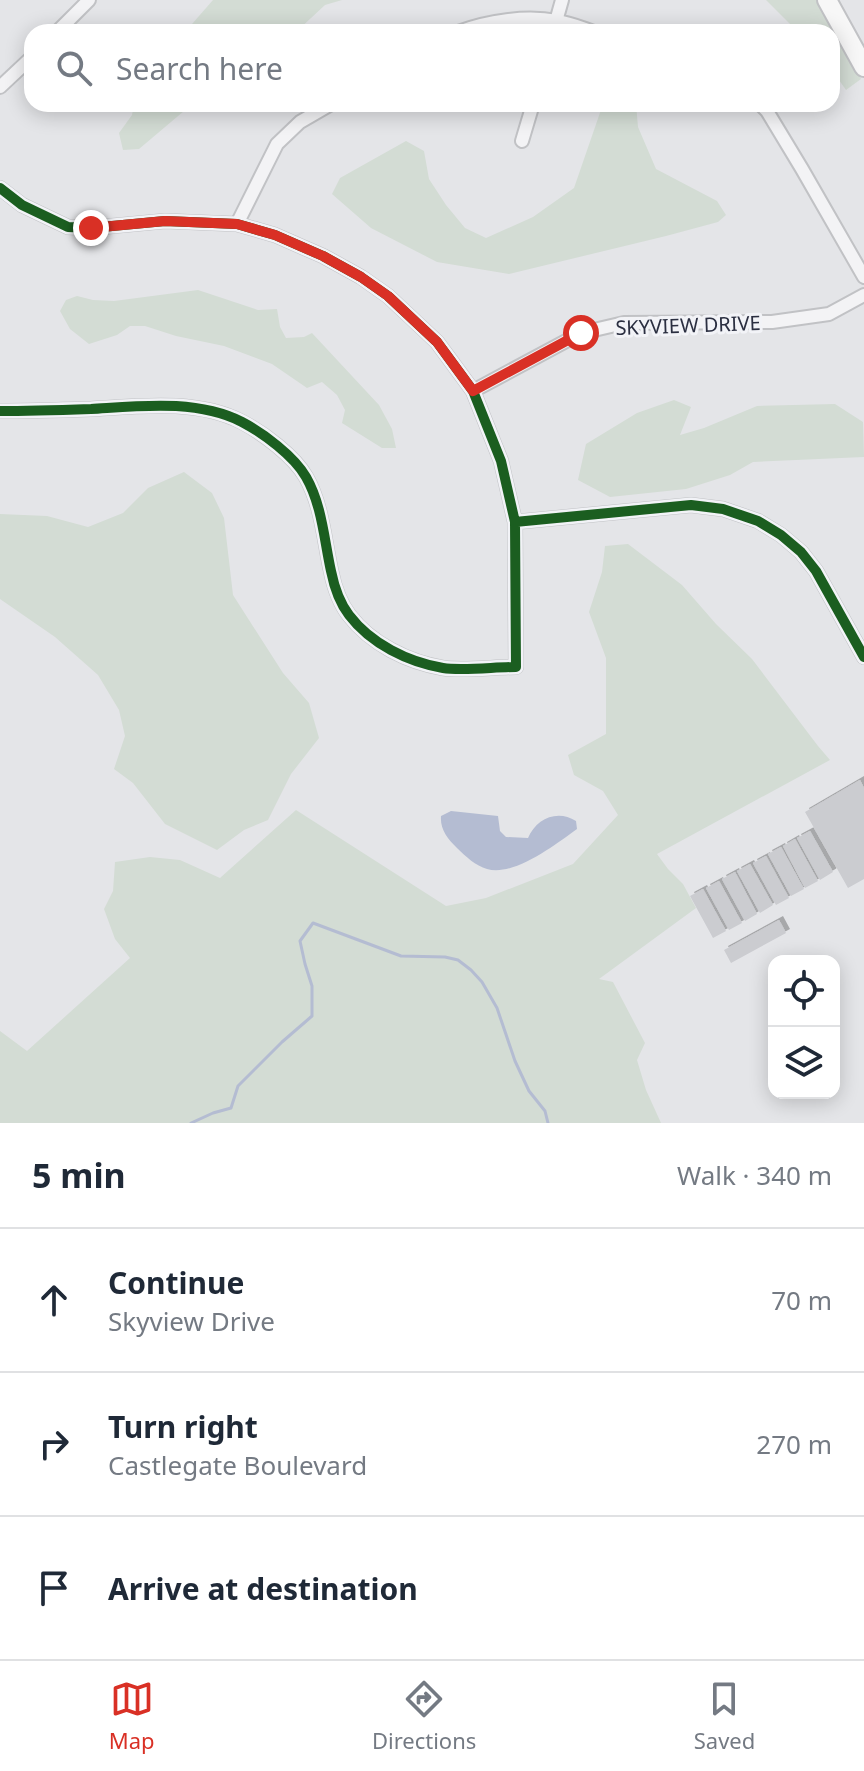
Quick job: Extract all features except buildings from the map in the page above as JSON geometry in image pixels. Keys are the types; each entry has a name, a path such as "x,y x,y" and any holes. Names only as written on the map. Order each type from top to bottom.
{"street":[{"path":"65,24 89,0"},
{"path":"556,24 562,0"},
{"path":"827,0 864,67"},
{"path":"485,24 525,19 546,24"},
{"path":"0,87 24,64"},
{"path":"237,224 277,144 300,122 317,112"},
{"path":"522,141 531,112"},
{"path":"768,112 864,277"},
{"path":"0,188 22,205 68,227 91,228 165,221 237,224 275,235 323,256 388,296 437,342 473,391 501,461 515,522 516,667 444,668 401,656 373,639 349,616 337,596 320,512 306,475 281,448 241,421 204,410 154,406 0,411"},
{"name":"SKYVIEW DRIVE","path":"473,391 581,333 624,323 772,322 829,314 864,295"},
{"path":"515,522 691,505 723,509 758,521 801,552 816,571 858,633 864,657"}],"shaded area":[{"path":"213,0 342,0 325,5 305,24 192,24"},
{"path":"766,0 818,0 831,24 790,24"},
{"path":"840,40 861,79 846,90 840,81"},
{"path":"133,112 183,112 139,149 123,150 119,133"},
{"path":"600,112 637,112 638,127 656,169 717,201 726,215 718,222 509,274 437,262 371,228 332,194 340,178 406,141 424,151 429,179 446,205 465,228 486,238 533,217 574,188"},
{"path":"198,290 258,310 277,309 280,327 286,338 304,337 312,333 379,405 392,429 396,448 382,448 342,423 345,410 337,395 322,382 307,388 272,364 224,346 145,326 130,326 117,335 89,344 70,329 60,311 66,300 77,296 114,301"},
{"path":"674,400 691,407 680,435 757,406 835,404 863,422 864,457 753,462 730,475 686,489 610,497 578,480 586,444 637,413"},
{"path":"184,472 212,493 224,518 233,595 283,673 309,703 319,738 291,774 268,820 244,830 217,850 165,824 133,783 114,769 125,736 119,710 98,675 55,637 0,599 0,514 47,516 88,527 123,513 148,488"},
{"path":"628,544 682,585 752,659 830,760 657,854 683,884 696,908 599,979 613,982 645,1043 637,1060 661,1123 0,1123 0,1031 27,1051 130,958 115,939 104,909 113,891 115,862 150,857 180,860 220,878 296,810 446,906 486,898 573,864 618,815 603,791 574,775 568,755 606,734 606,658 589,612 602,572 605,546"}],"water":[{"path":"451,811 498,816 500,831 506,837 528,838 542,821 555,816 576,821 577,829 522,864 498,870 487,869 467,857 445,833 441,816"}],"waterway":[{"path":"191,1123 231,1108 238,1086 312,1016 312,986 300,941 313,923 401,956 445,957 458,960 471,970 497,1008 515,1061 529,1091 545,1111 548,1123"}],"cycle path":[{"path":"0,188 22,205 68,227 91,228 165,221 237,224 275,235 323,256 388,296 437,342 473,391 501,461 515,522 516,667 443,668 404,656 368,635 349,615 337,594 319,511 306,477 277,446 242,422 206,410 168,406 0,411"},
{"path":"515,522 691,505 723,509 758,521 801,552 816,571 864,657"}],"route":[{"path":"91,228 165,221 237,224 275,235 323,256 388,296 437,342 473,391 581,333"}]}
